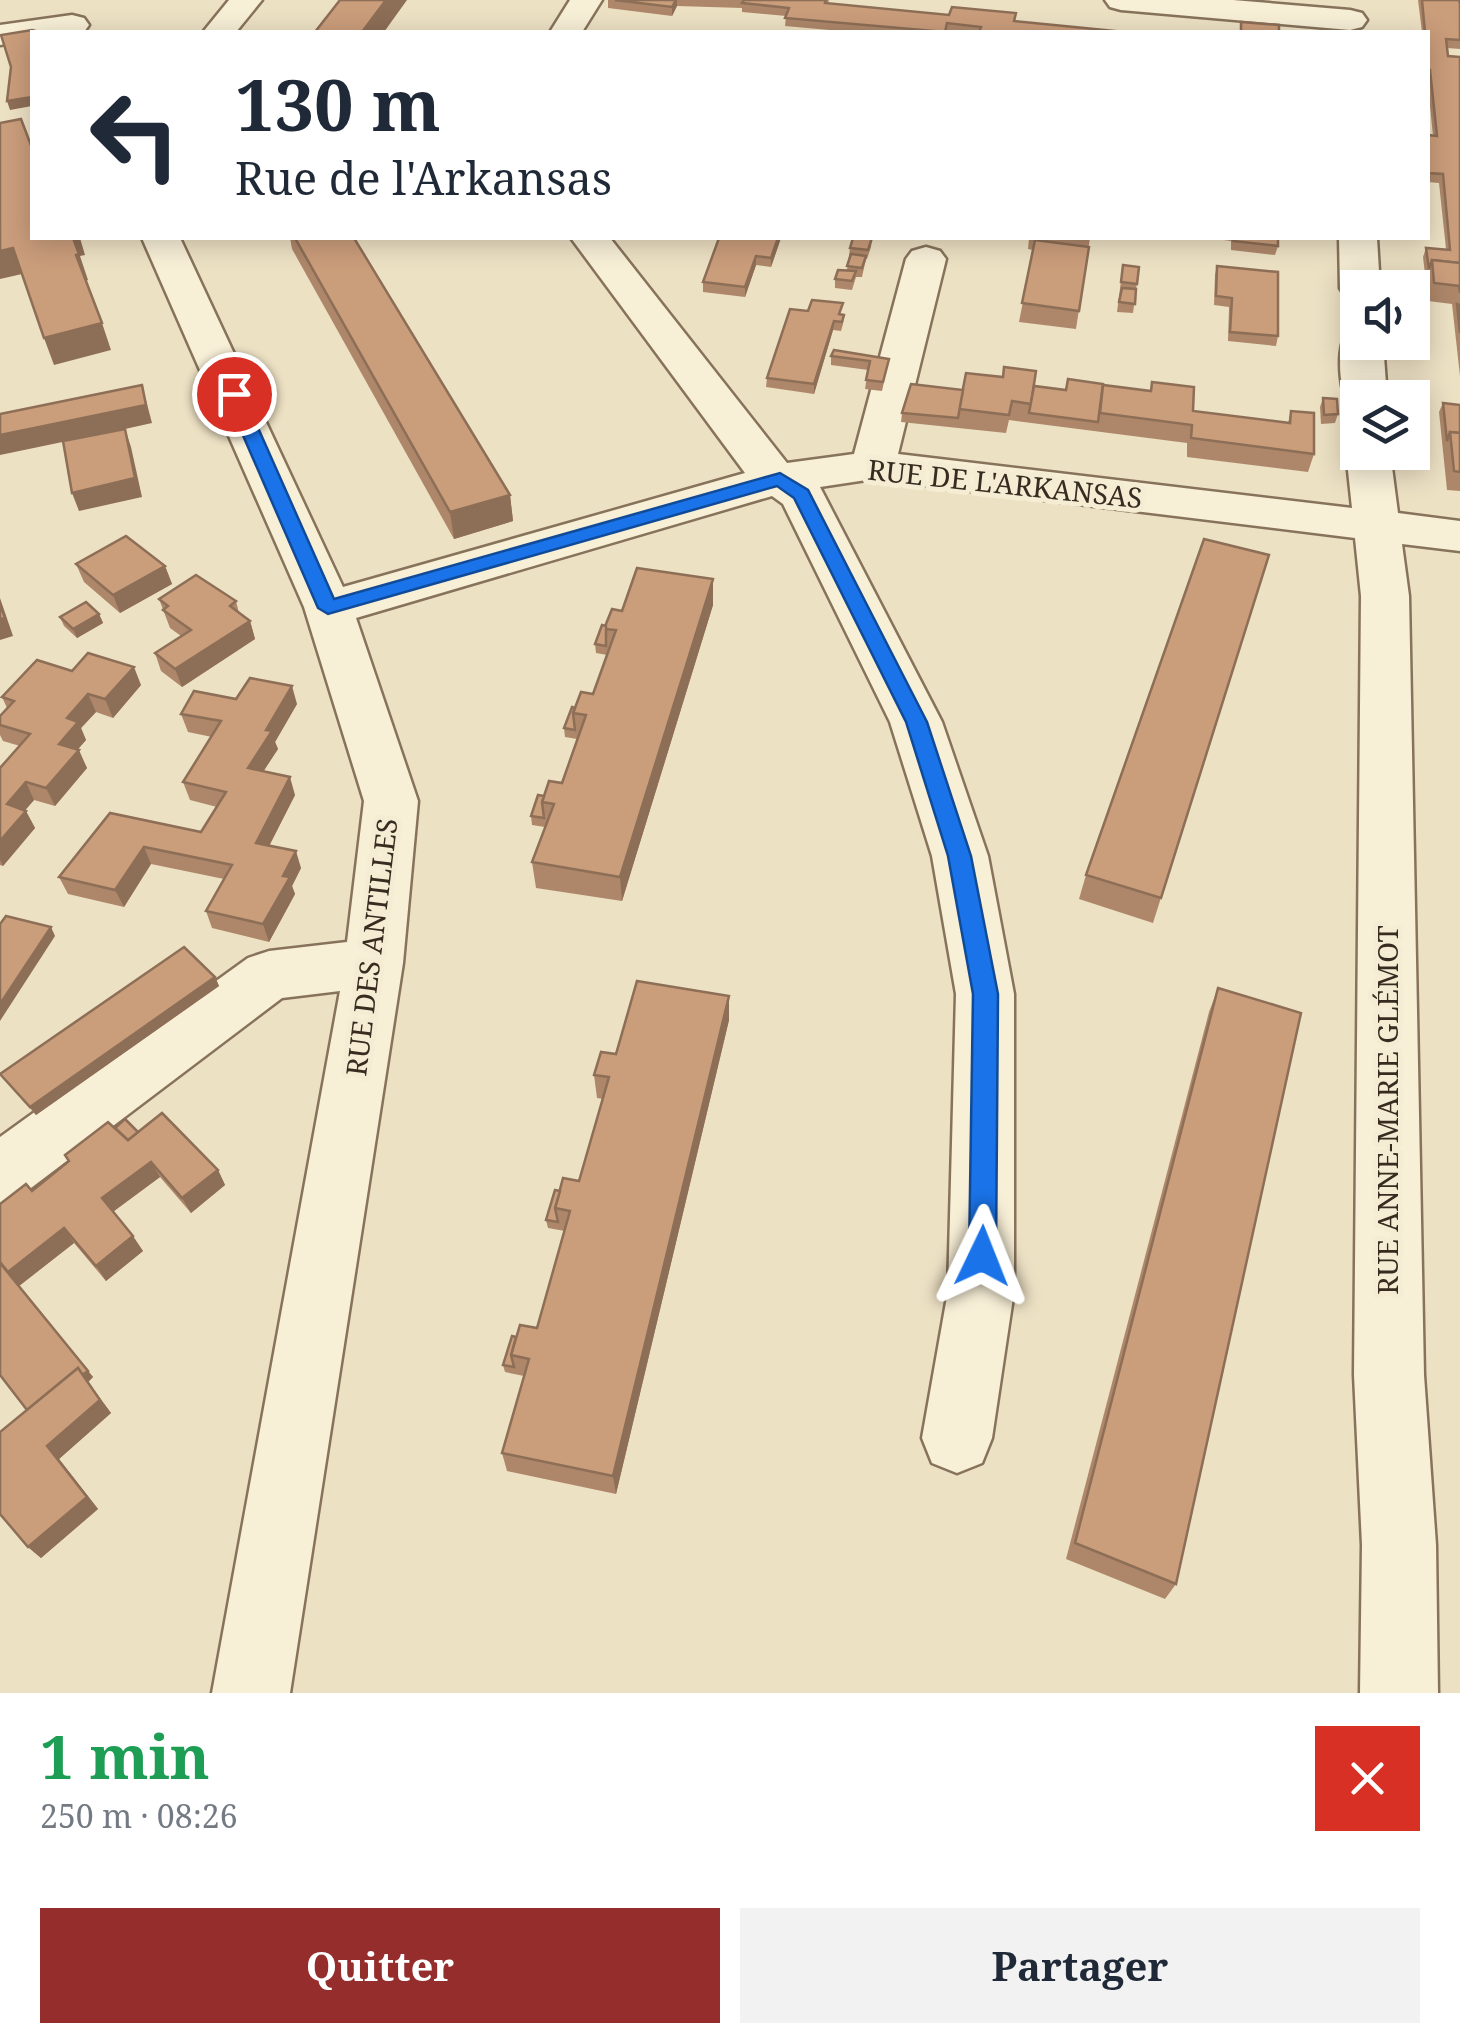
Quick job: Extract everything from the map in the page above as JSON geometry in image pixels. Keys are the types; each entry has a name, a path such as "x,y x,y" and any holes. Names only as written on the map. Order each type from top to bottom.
{"street":[{"path":"221,30 246,0"},
{"path":"567,30 586,0"},
{"path":"1122,0 1349,18"},
{"path":"0,35 75,19"},
{"name":"RUE DES ANTILLES","path":"161,240 328,608 390,800 374,963 250,1693"},
{"path":"592,240 765,469 802,495 916,722 960,856 986,994 981,1291 957,1438"},
{"path":"1358,240 1359,270"},
{"path":"873,465 926,259"},
{"name":"RUE DE L'ARKANSAS","path":"328,608 780,479 873,465 1460,536"},
{"name":"RUE ANNE-MARIE GLÉMOT","path":"1371,470 1385,596 1389,1375 1399,1545 1399,1693"},
{"path":"0,1174 269,975 374,963"}],"building":[{"path":"340,0 386,0 364,30 317,30"},
{"path":"615,0 676,0 672,7"},
{"path":"826,0 825,3 949,15 952,7 1016,13 1014,21 1105,30 980,30 981,27 947,23 945,30 922,30 785,18 789,8 742,3"},
{"path":"1422,0 1459,0 1460,40 1446,39 1448,56 1460,57 1460,263 1432,260 1429,269 1426,248 1450,250 1443,174 1430,173 1430,135 1437,136 1430,30 1425,30"},
{"path":"1241,22 1279,25 1279,30 1241,30"},
{"path":"30,30 30,97 7,101 11,67 1,35"},
{"path":"21,119 30,143 30,240 74,240 102,323 44,338 13,248 0,251 0,123"},
{"path":"296,240 355,240 510,495 450,512"},
{"path":"718,240 777,240 771,258 756,256 745,287 703,282"},
{"path":"852,240 871,240 868,250 850,248"},
{"path":"1035,240 1089,247 1079,311 1022,303"},
{"path":"1278,240 1278,246 1233,241"},
{"path":"851,254 866,256 862,268 847,266"},
{"path":"1432,260 1460,263 1460,293 1459,286 1434,283"},
{"path":"1123,265 1139,267 1137,284 1121,282"},
{"path":"1217,266 1278,272 1278,336 1230,332 1232,298 1216,296"},
{"path":"838,270 856,271 852,281 835,279"},
{"path":"1122,288 1136,289 1135,304 1119,302"},
{"path":"812,300 843,303 839,314 844,315 842,322 834,321 814,384 767,378 790,309 808,311"},
{"path":"834,350 889,359 883,382 866,380 870,361 831,356"},
{"path":"1004,367 1036,371 1031,404 1012,401 1009,415 959,409 966,373 1003,377"},
{"path":"1068,379 1103,384 1098,422 1029,413 1034,386 1066,390"},
{"path":"1152,382 1194,387 1193,411 1290,423 1291,411 1314,413 1314,454 1191,438 1192,425 1100,413 1103,385 1151,391"},
{"path":"911,384 963,390 958,418 902,413"},
{"path":"142,385 146,405 0,435 0,414"},
{"path":"1323,398 1337,399 1338,414 1324,415"},
{"path":"1443,403 1460,405 1460,433 1450,432 1447,441"},
{"path":"125,429 135,478 72,493 63,441"},
{"path":"1450,432 1460,433 1460,472 1454,471"},
{"path":"126,536 165,566 113,595 76,564"},
{"path":"1204,539 1269,555 1161,898 1086,875"},
{"path":"637,568 713,579 620,877 532,862 554,804 542,802 549,781 562,783 586,715 573,713 581,692 593,694 616,630 604,629 612,609 622,611"},
{"path":"196,575 236,601 230,606 250,621 175,669 155,653 191,630 163,610 168,606 159,599"},
{"path":"86,602 99,614 73,629 60,617"},
{"path":"602,625 606,626 606,646 595,644"},
{"path":"88,653 134,667 105,699 88,694 67,718 78,722 59,744 79,750 46,788 26,782 7,804 26,811 0,841 0,768 30,734 0,725 0,716 14,701 2,697 37,660 72,671"},
{"path":"250,678 292,686 266,730 272,731 248,768 290,777 256,843 296,851 283,876 290,877 263,924 206,911 232,865 144,847 115,890 59,877 110,813 201,832 226,792 183,782 221,721 181,714 194,691 236,699"},
{"path":"572,707 575,708 575,730 564,728"},
{"path":"538,795 544,796 544,818 531,816"},
{"path":"6,916 51,927 0,1004 0,924"},
{"path":"184,947 215,977 30,1107 0,1074"},
{"path":"637,981 729,996 613,1476 502,1453 529,1359 511,1355 520,1325 537,1328 570,1211 555,1208 563,1178 579,1181 609,1077 594,1075 601,1052 616,1054"},
{"path":"1218,988 1301,1013 1176,1584 1075,1543"},
{"path":"162,1113 218,1170 182,1198 151,1162 102,1198 133,1236 96,1266 64,1228 8,1272 0,1262 0,1204 26,1184 32,1191 69,1161 65,1155 108,1122 128,1140"},
{"path":"125,1119 138,1132 128,1140 115,1128"},
{"path":"555,1190 560,1191 555,1208 558,1222 546,1220"},
{"path":"0,1263 88,1371 82,1375 78,1368 27,1410 0,1375"},
{"path":"512,1336 516,1337 511,1355 514,1367 503,1365"},
{"path":"78,1368 100,1400 47,1446 87,1497 28,1547 0,1514 0,1432"}],"route":[{"path":"234,394 328,608 780,479 802,495 916,722 960,856 986,994 982,1256"}]}
